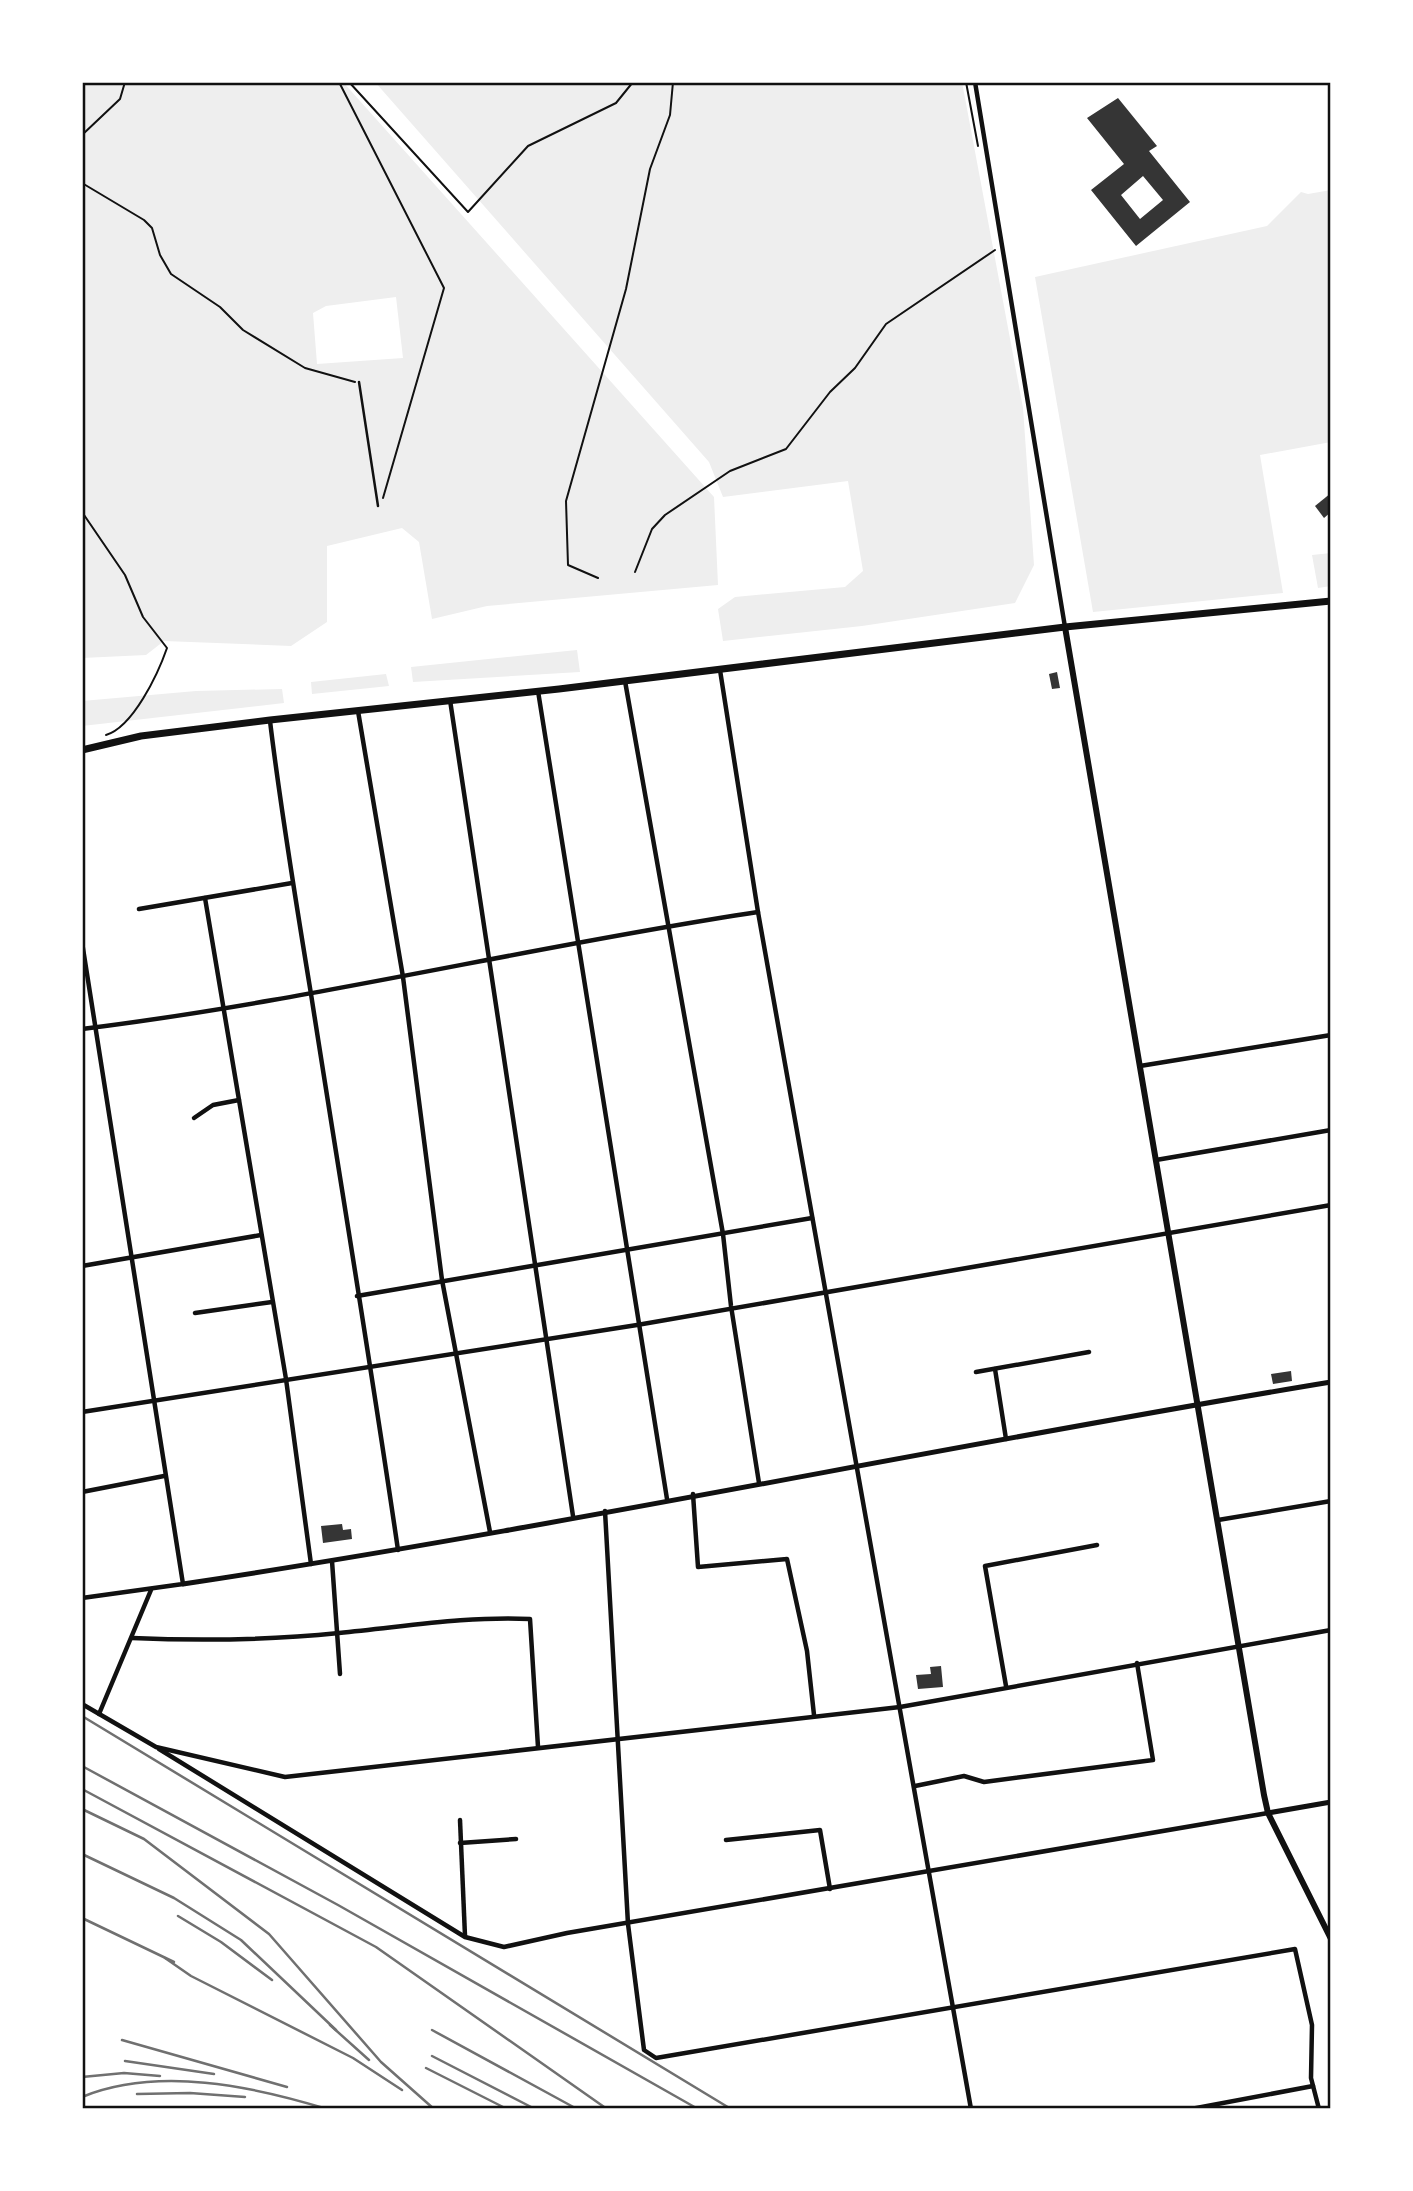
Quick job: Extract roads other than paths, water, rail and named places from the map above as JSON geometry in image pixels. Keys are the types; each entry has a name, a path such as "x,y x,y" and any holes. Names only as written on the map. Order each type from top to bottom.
{"main road":[{"path":"82,750 141,736 270,720 720,670 1065,627 1331,601"},
{"path":"1065,627 1268,1813 1331,1939"}],"street":[{"path":"975,82 1065,627"},
{"path":"720,670 758,912 971,2109"},
{"path":"625,681 723,1234 731,1307 759,1483"},
{"path":"538,691 637,1325 667,1499"},
{"path":"450,699 573,1516"},
{"path":"358,710 403,977 442,1280 490,1532"},
{"path":"270,720 292,883 357,1296 372,1365 398,1550"},
{"path":"139,909 292,883"},
{"path":"205,898 286,1379 311,1564"},
{"path":"82,1028 225,1008 310,991 403,977 490,957 758,912"},
{"path":"82,942 183,1584"},
{"path":"1140,1066 1331,1035"},
{"path":"194,1118 213,1105 239,1100"},
{"path":"1155,1160 1331,1130"},
{"path":"82,1412 637,1325 1331,1205"},
{"path":"357,1296 812,1218"},
{"path":"82,1266 261,1235"},
{"path":"195,1313 272,1302"},
{"path":"976,1372 1089,1352"},
{"path":"995,1369 1006,1439"},
{"path":"82,1598 151,1590 398,1550 693,1494 1331,1382"},
{"path":"82,1492 164,1476"},
{"path":"693,1494 698,1567 787,1559 807,1651 814,1715"},
{"path":"1218,1520 1331,1501"},
{"path":"605,1510 628,1924 644,2050 656,2059 1295,1949 1311,2025 1313,2086 1319,2109"},
{"path":"1006,1686 985,1566 1097,1545"},
{"path":"332,1561 340,1674"},
{"path":"99,1714 151,1590"},
{"path":"132,1638 225,1641 338,1633 481,1617 530,1619 538,1747"},
{"path":"156,1747 285,1777 900,1707 1240,1644 1331,1630"},
{"path":"915,1786 964,1776 985,1782 1153,1760 1136,1663"},
{"path":"82,1704 465,1937 504,1947 1331,1802"},
{"path":"460,1820 465,1937"},
{"path":"726,1840 820,1830 830,1889"},
{"path":"460,1843 516,1839"},
{"path":"1191,2109 1313,2086"}],"lane":[{"path":"359,382 378,506"}],"railway":[{"path":"82,1716 731,2109"},
{"path":"82,1766 338,1905 698,2109"},
{"path":"82,1789 376,1947 607,2109"},
{"path":"82,1809 144,1839 269,1934 381,2062 434,2109"},
{"path":"82,1854 174,1898 241,1940 336,2030"},
{"path":"178,1916 221,1942 272,1980"},
{"path":"82,1918 174,1962"},
{"path":"165,1958 191,1976 353,2058 402,2090"},
{"path":"330,2025 369,2060"},
{"path":"432,2030 577,2109"},
{"path":"122,2040 287,2087"},
{"path":"432,2056 535,2109"},
{"path":"125,2061 214,2074"},
{"path":"426,2068 507,2109"},
{"path":"82,2077 124,2073 160,2076"},
{"path":"82,2097 111,2088 173,2081 237,2087 327,2109"},
{"path":"137,2094 190,2093 245,2097"}]}
